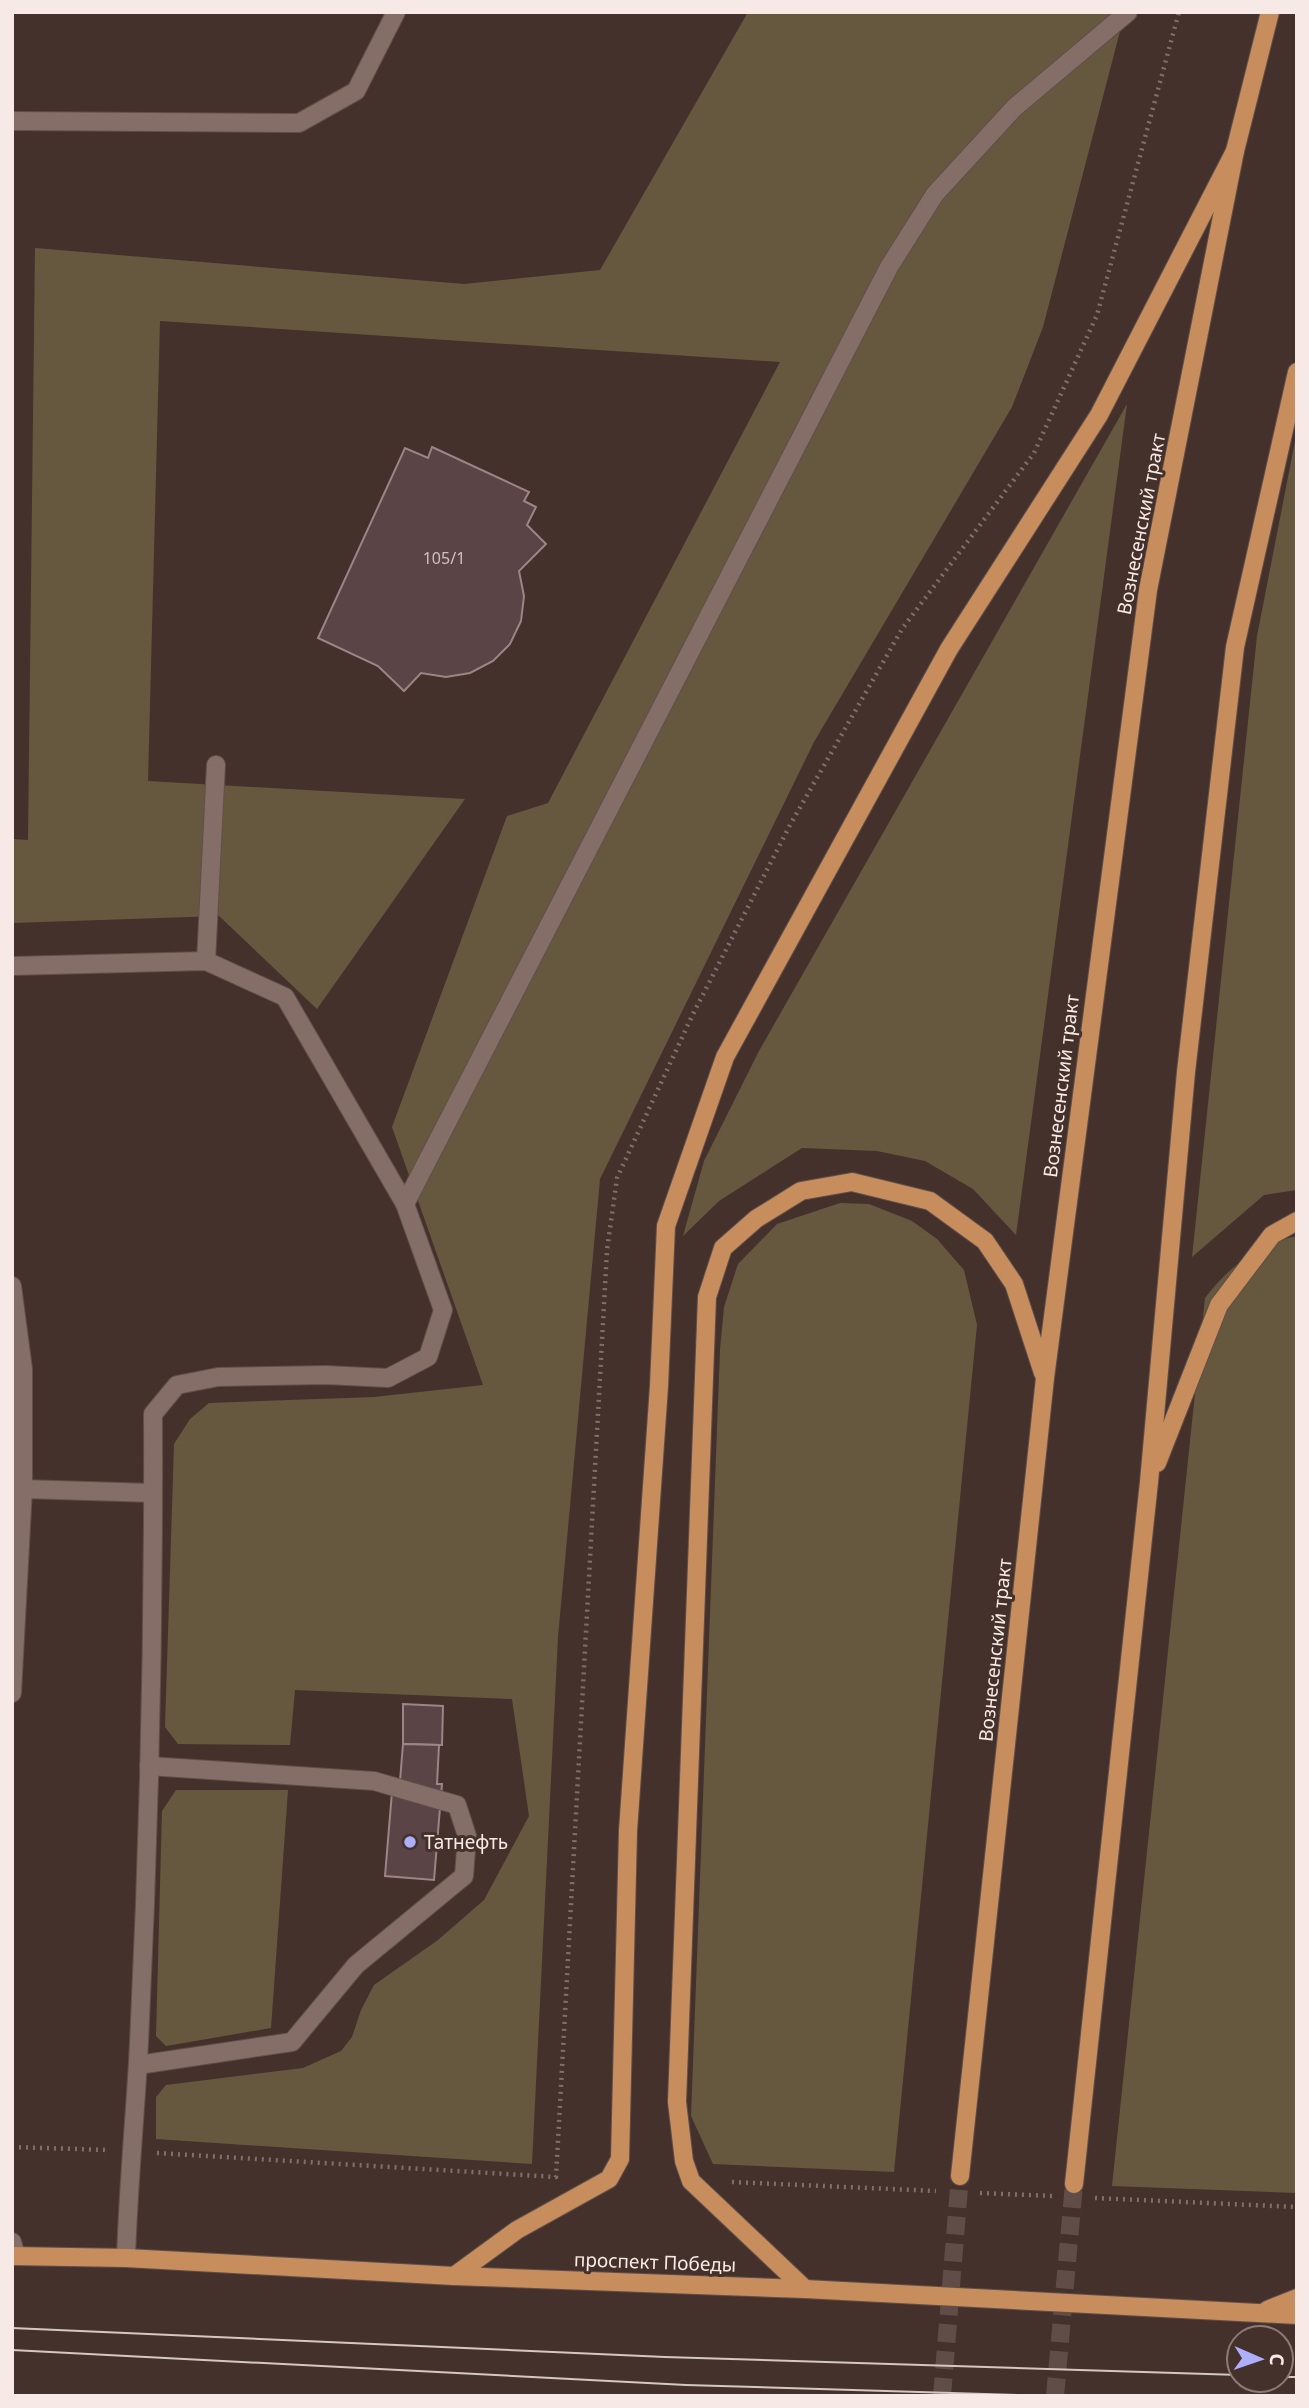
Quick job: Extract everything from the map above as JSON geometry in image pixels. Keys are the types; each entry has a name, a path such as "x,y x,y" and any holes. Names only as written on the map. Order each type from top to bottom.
{"main road":[{"name":"Вознесенский тракт","path":"960,2176 1045,1378 1148,590 1235,151 1270,12"},
{"path":"454,2276 517,2230 609,2179 620,2160 628,1831 659,1386 666,1226 725,1057 949,649 1100,415 1235,151"},
{"path":"1074,2184 1149,1482 1186,1072 1235,647 1297,372"},
{"path":"805,2289 691,2180 684,2161 677,2102 707,1297 723,1248 755,1219 801,1191 852,1182 930,1200 985,1241 1014,1284 1045,1378"},
{"path":"1149,1482 1219,1305 1272,1235 1297,1220"},
{"name":"проспект Победы","path":"13,2252 454,2276 805,2289 1297,2315"},
{"path":"1259,2313 1297,2298"}],"lane":[{"path":"12,121 299,123 356,91 396,12"},
{"path":"405,1204 889,267 935,194 1014,108 1128,12"},
{"path":"206,961 215,765"},
{"path":"12,966 206,961 285,998 405,1204 443,1310 428,1357 388,1378 326,1375 218,1377 177,1385 153,1414 149,1766 138,2065 130,2151 126,2259"},
{"path":"12,1286 23,1369 23,1489 12,1693"},
{"path":"23,1489 153,1493"},
{"path":"138,2065 292,2042 356,1965 464,1876 467,1836 457,1805 374,1781 149,1766"}],"path":[{"path":"12,2147 130,2151 556,2176 607,1250 617,1178 692,1016 790,825 902,629 1034,453 1097,315 1180,12"},
{"path":"724,2182 947,2192"},
{"path":"975,2193 1059,2197"},
{"path":"1087,2198 1297,2207"}],"shaded area":[{"path":"748,12 1125,12 1043,327 1012,407 814,742 600,1179 558,1637 532,2164 156,2139 156,2097 166,2085 303,2068 341,2051 352,2037 361,2010 374,1985 438,1940 484,1900 529,1816 512,1699 295,1690 290,1745 178,1744 165,1727 174,1444 190,1419 209,1403 374,1397 483,1385 392,1127 507,816 548,803 780,362 160,321 148,781 465,799 317,1009 219,916 12,923 12,839 28,840 35,248 464,284 600,270"},
{"path":"1127,404 1016,1235 973,1189 925,1161 877,1151 802,1148 719,1201 683,1236 704,1161 759,1051"},
{"path":"1297,431 1297,1190 1264,1195 1192,1257 1257,636"},
{"path":"840,1203 869,1204 912,1221 937,1239 964,1270 977,1325 894,2172 713,2164 691,2116 720,1350 724,1307 738,1264 777,1224"},
{"path":"1297,1236 1297,2193 1112,2186 1205,1298 1224,1276 1245,1258 1269,1245"},
{"path":"176,1790 288,1790 271,2028 166,2046 156,2036 162,1811"}],"building":[{"path":"432,447 529,492 524,501 536,507 527,525 546,544 519,571 524,596 521,621 510,644 493,661 470,673 446,677 421,673 404,691 378,666 318,638 405,448 428,458"},
{"path":"403,1704 443,1706 442,1745 403,1744"},
{"path":"403,1744 439,1745 437,1784 442,1784 434,1880 385,1876 393,1780 400,1781"}],"tunnel":[{"path":"942,2396 960,2176"},
{"path":"1055,2396 1074,2184"}],"tram line":[{"path":"12,2328 665,2357 1225,2375"},
{"path":"12,2350 686,2385 1053,2396"}],"place":[{"name":"Татнефть","path":"410,1842"}]}
